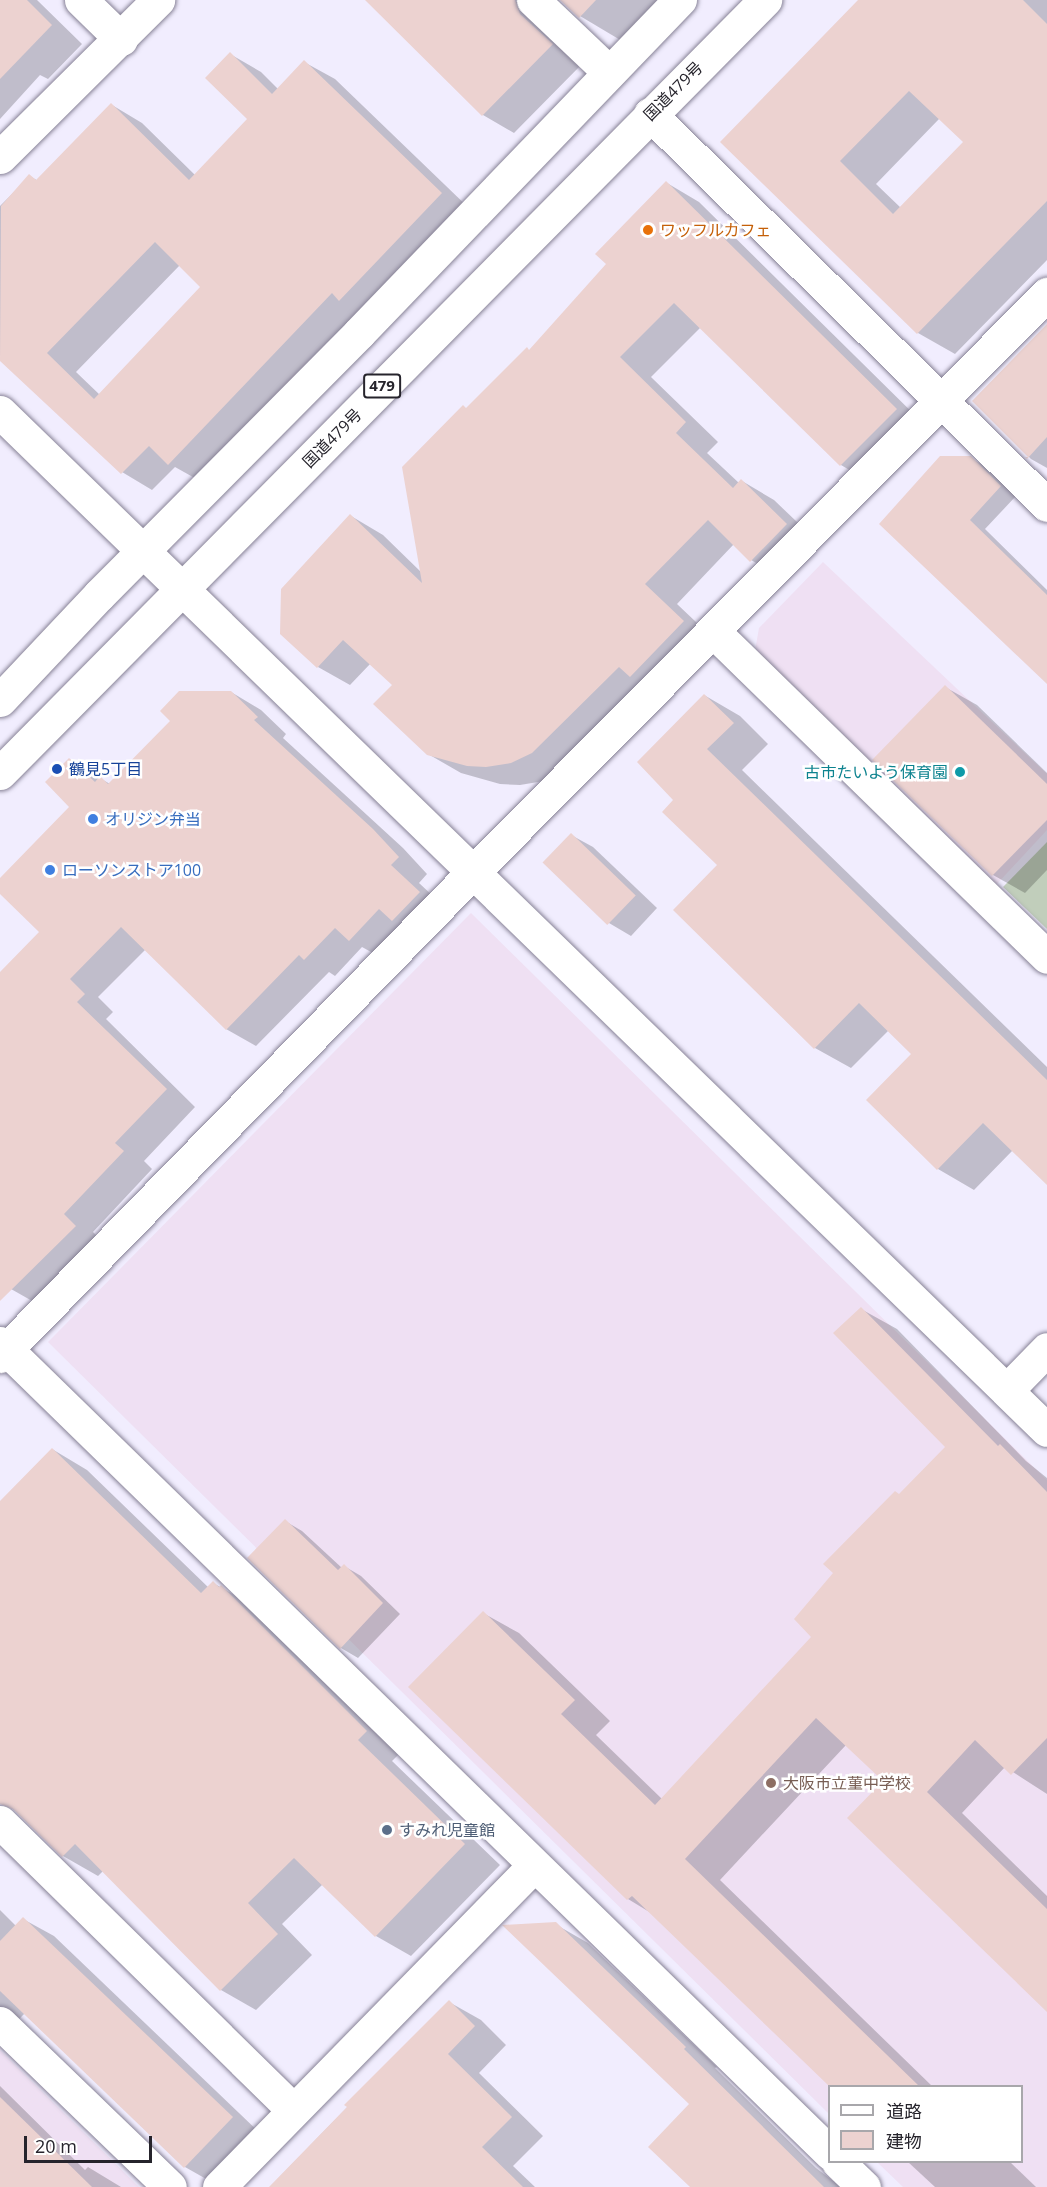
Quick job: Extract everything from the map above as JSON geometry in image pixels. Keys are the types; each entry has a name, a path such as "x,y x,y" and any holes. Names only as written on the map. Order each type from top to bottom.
{"main road":[{"path":"81,0 121,39"},
{"path":"0,158 158,0"},
{"path":"534,0 609,72"},
{"path":"0,700 142,551 359,333 681,0"},
{"name":"国道479号","path":"0,773 765,0"},
{"path":"650,114 1047,505"},
{"path":"828,2151 2,1349 1047,294"},
{"path":"0,412 1047,1430"},
{"path":"714,632 1047,957"},
{"path":"1007,1390 1047,1349"},
{"path":"0,1822 293,2110"},
{"path":"219,2187 533,1866"},
{"path":"0,2023 170,2187"},
{"path":"839,2163 864,2187"}],"shaded area":[{"path":"823,562 1047,774 1047,830 996,885 755,651 759,628"},
{"name":"大阪市立菫中学校","path":"471,913 1047,1480 1047,2187 903,2187 878,2163 1023,2163 1023,2085 828,2085 828,2113 48,1342"},
{"path":"0,2050 139,2187 0,2187"}],"green space":[{"path":"1047,842 1047,929 1003,887"}],"building":[{"path":"0,0 27,0 52,25 0,79"},
{"path":"365,0 515,0 520,14 553,44 482,116"},
{"path":"560,0 596,0 579,18"},
{"path":"858,0 1023,0 1047,24 1047,201 917,334 720,142","holes":["909,91 963,142 893,214 840,161"]},
{"path":"230,52 272,94 304,60 442,193 339,301 332,293 168,465 149,446 121,474 0,361 1,206 29,174 36,180 111,103 189,180 247,119 205,78","holes":["155,242 200,287 94,399 47,353"]},
{"path":"666,181 897,409 840,466 674,303 620,357 686,422 676,433 733,488 741,479 787,524 750,562 708,520 645,584 684,621 630,677 619,667 532,753 511,763 486,767 467,766 427,755 373,704 392,685 343,640 317,668 280,634 281,589 350,514 422,583 402,467 463,405 466,408 527,347 529,350 606,264 595,254"},
{"path":"1047,324 1047,437 1027,459 1025,457 1028,457 972,401"},
{"path":"940,456 971,456 1001,486 970,520 1047,595 1047,684 879,524"},
{"name":"古市たいよう保育園","path":"945,685 1047,784 1047,820 992,876 872,760"},
{"path":"179,691 231,691 258,717 254,720 373,829 399,857 391,865 420,892 392,921 379,909 349,941 335,928 304,960 299,955 226,1030 121,927 70,979 85,994 77,1002 167,1089 115,1143 124,1151 64,1214 76,1226 0,1301 0,972 39,932 0,894 0,878 69,807 45,782 69,758 95,782 100,776 108,784 170,721 160,711"},
{"path":"704,694 734,723 707,749 1047,1080 1047,1185 983,1123 937,1170 866,1100 911,1054 859,1003 814,1049 673,910 717,865 662,812 673,800 637,762"},
{"path":"571,833 636,896 607,925 543,862"},
{"path":"861,1307 998,1446 1000,1444 1047,1492 1047,1738 1011,1775 975,1740 927,1792 1047,1909 1047,2012 847,1818 883,1781 816,1718 685,1859 918,2085 828,2085 632,1896 627,1900 408,1687 483,1611 575,1700 561,1714 655,1805 811,1637 794,1619 833,1573 823,1564 895,1491 899,1494 945,1447 833,1333"},
{"path":"52,1448 201,1593 213,1581 219,1587 221,1585 367,1731 358,1740 465,1844 375,1937 294,1858 248,1903 278,1934 220,1991 75,1844 62,1857 13,1809 0,1804 0,1501"},
{"path":"285,1519 338,1570 344,1564 383,1603 340,1649 247,1558"},
{"path":"23,1917 233,2117 184,2168 0,1991 0,1941"},
{"path":"556,1922 686,2047 684,2049 824,2187 690,2187 648,2147 689,2104 502,1925"},
{"path":"449,2000 475,2026 448,2054 512,2117 482,2147 523,2187 269,2187 347,2107 344,2105"},
{"path":"0,2097 92,2187 0,2187"}],"place":[{"name":"ワッフルカフェ","path":"648,230"},
{"name":"鶴見5丁目","path":"57,769"},
{"name":"古市たいよう保育園","path":"960,772"},
{"name":"オリジン弁当","path":"93,819"},
{"name":"ローソンストア100","path":"50,870"},
{"name":"大阪市立菫中学校","path":"771,1783"},
{"name":"すみれ児童館","path":"387,1830"}]}
